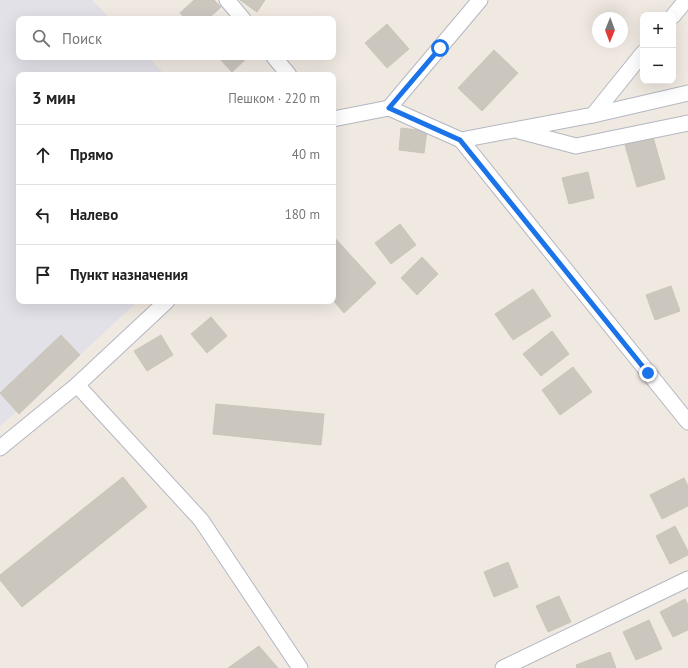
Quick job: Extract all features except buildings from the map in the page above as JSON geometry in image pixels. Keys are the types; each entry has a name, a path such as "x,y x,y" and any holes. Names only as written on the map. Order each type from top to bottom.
{"street":[{"path":"227,0 240,16"},
{"path":"389,108 480,0"},
{"path":"676,12 686,0"},
{"path":"593,115 640,57"},
{"path":"276,60 286,72"},
{"path":"460,140 593,115 688,93"},
{"path":"336,118 389,108 460,140 688,422"},
{"path":"514,130 576,146 688,123"},
{"path":"0,448 77,385 164,304"},
{"path":"77,385 201,520 300,668"},
{"path":"503,668 688,579"}],"shaded area":[{"path":"0,0 92,0 108,16 16,16 16,60 151,60 162,72 16,72 16,304 135,304 0,426"}],"route":[{"path":"440,48 389,108 460,140 648,373"}]}
